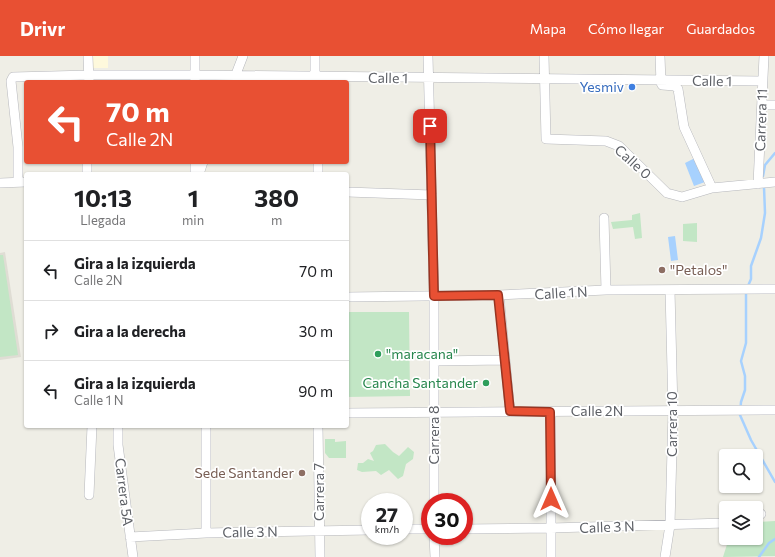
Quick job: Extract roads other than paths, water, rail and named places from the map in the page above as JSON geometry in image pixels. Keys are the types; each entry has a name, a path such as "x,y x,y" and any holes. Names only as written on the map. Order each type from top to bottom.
{"street":[{"path":"88,56 89,78"},
{"path":"195,56 195,78"},
{"path":"234,79 243,56"},
{"path":"315,56 315,80"},
{"name":"Carrera 8","path":"428,56 434,296 434,493"},
{"path":"544,56 545,78"},
{"path":"660,56 663,80 662,85 675,86 678,89 684,127 712,188"},
{"name":"Carrera 11","path":"758,184 764,56"},
{"name":"Calle 1","path":"22,182 11,81 13,78 195,78 315,80 545,78 762,81"},
{"name":"Calle 0","path":"545,78 546,139 606,141 619,146 667,194 682,197 712,188 775,182"},
{"path":"762,105 775,105"},
{"path":"0,183 22,182"},
{"path":"349,192 432,195"},
{"path":"604,218 606,290"},
{"name":"Calle 1 N","path":"349,297 498,295 606,290 775,289"},
{"name":"Carrera 10","path":"665,557 670,525 673,411 670,290"},
{"path":"498,295 510,411"},
{"path":"434,361 505,360"},
{"name":"Calle 2N","path":"349,413 434,411 550,412 775,410"},
{"path":"550,412 551,557"},
{"path":"89,495 92,428"},
{"name":"Carrera 5A","path":"118,428 118,445 133,557"},
{"path":"206,428 206,533"},
{"name":"Carrera 7","path":"318,428 320,557"},
{"name":"Calle 3 N","path":"473,529 719,523"},
{"name":"Calle 3 N","path":"130,537 206,533 361,530"},
{"path":"434,545 435,557"}],"water":[{"path":"695,158 705,182 694,186 685,163"},
{"path":"675,236 678,260 671,261 668,237"}],"waterway":[{"path":"763,176 765,165 775,153"},
{"path":"748,286 751,279 751,266 761,238 765,213 764,187"},
{"path":"746,291 746,343 741,361 745,376 745,390 741,402 740,415 751,440 775,482"},
{"path":"759,557 769,543 775,539"}],"place":[{"name":"Yesmiv","path":"632,87"},
{"name":"\"Petalos\"","path":"662,270"},
{"name":"\"maracana\"","path":"378,354"},
{"name":"Cancha Santander","path":"486,383"},
{"name":"Sede Santander","path":"302,473"}]}
